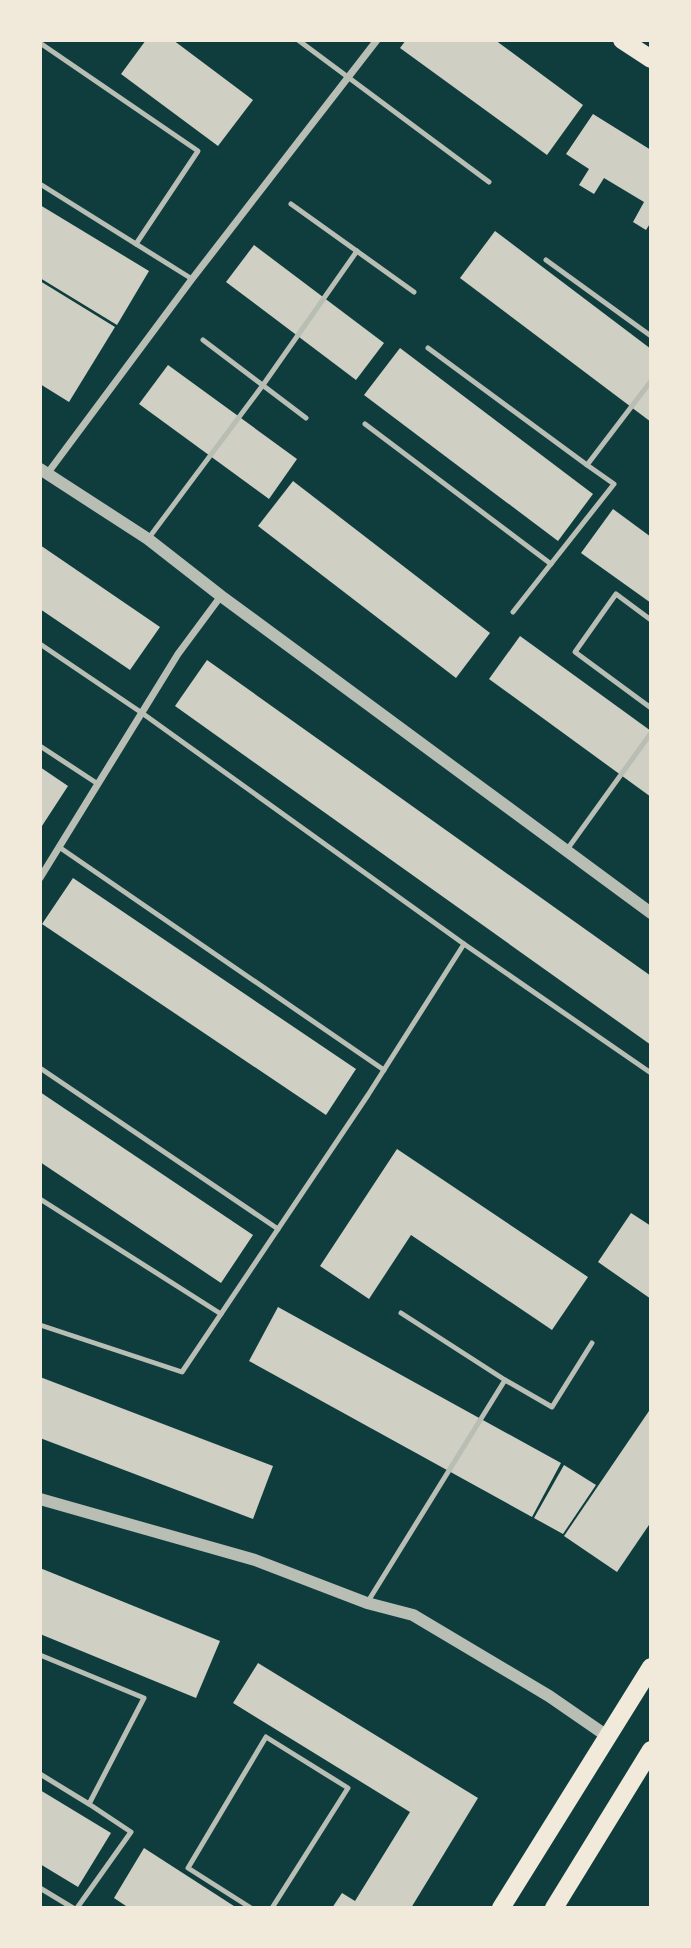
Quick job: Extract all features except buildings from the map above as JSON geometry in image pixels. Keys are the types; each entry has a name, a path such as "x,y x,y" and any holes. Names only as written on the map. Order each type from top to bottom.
{"main road":[{"path":"622,40 651,59"},
{"path":"501,1908 651,1667"},
{"path":"554,1908 651,1750"}],"street":[{"path":"376,40 44,472 148,539 221,596 651,913"},
{"path":"40,878 43,867 59,847 178,654 221,596"},
{"path":"40,1499 255,1560 367,1603 413,1615 548,1696 607,1736"}],"lane":[{"path":"298,40 489,183"},
{"path":"40,43 198,151 136,244"},
{"path":"40,184 192,279"},
{"path":"291,204 414,292"},
{"path":"148,539 263,386 357,251"},
{"path":"546,260 651,336"},
{"path":"203,340 306,418"},
{"path":"428,348 614,484 513,612"},
{"path":"587,465 651,381"},
{"path":"365,424 551,564"},
{"path":"651,620 616,594 575,652 651,708"},
{"path":"40,644 142,713 464,944 651,1073"},
{"path":"566,851 651,733"},
{"path":"40,746 98,785"},
{"path":"59,847 384,1070"},
{"path":"40,1325 182,1372 384,1070 464,944"},
{"path":"40,1068 278,1230"},
{"path":"40,1199 221,1314"},
{"path":"401,1313 552,1407 592,1343"},
{"path":"367,1603 505,1380"},
{"path":"40,1655 144,1698 89,1804"},
{"path":"251,1908 188,1868 266,1737 348,1788 272,1908"},
{"path":"40,1774 131,1832 75,1908 40,1888"}]}
